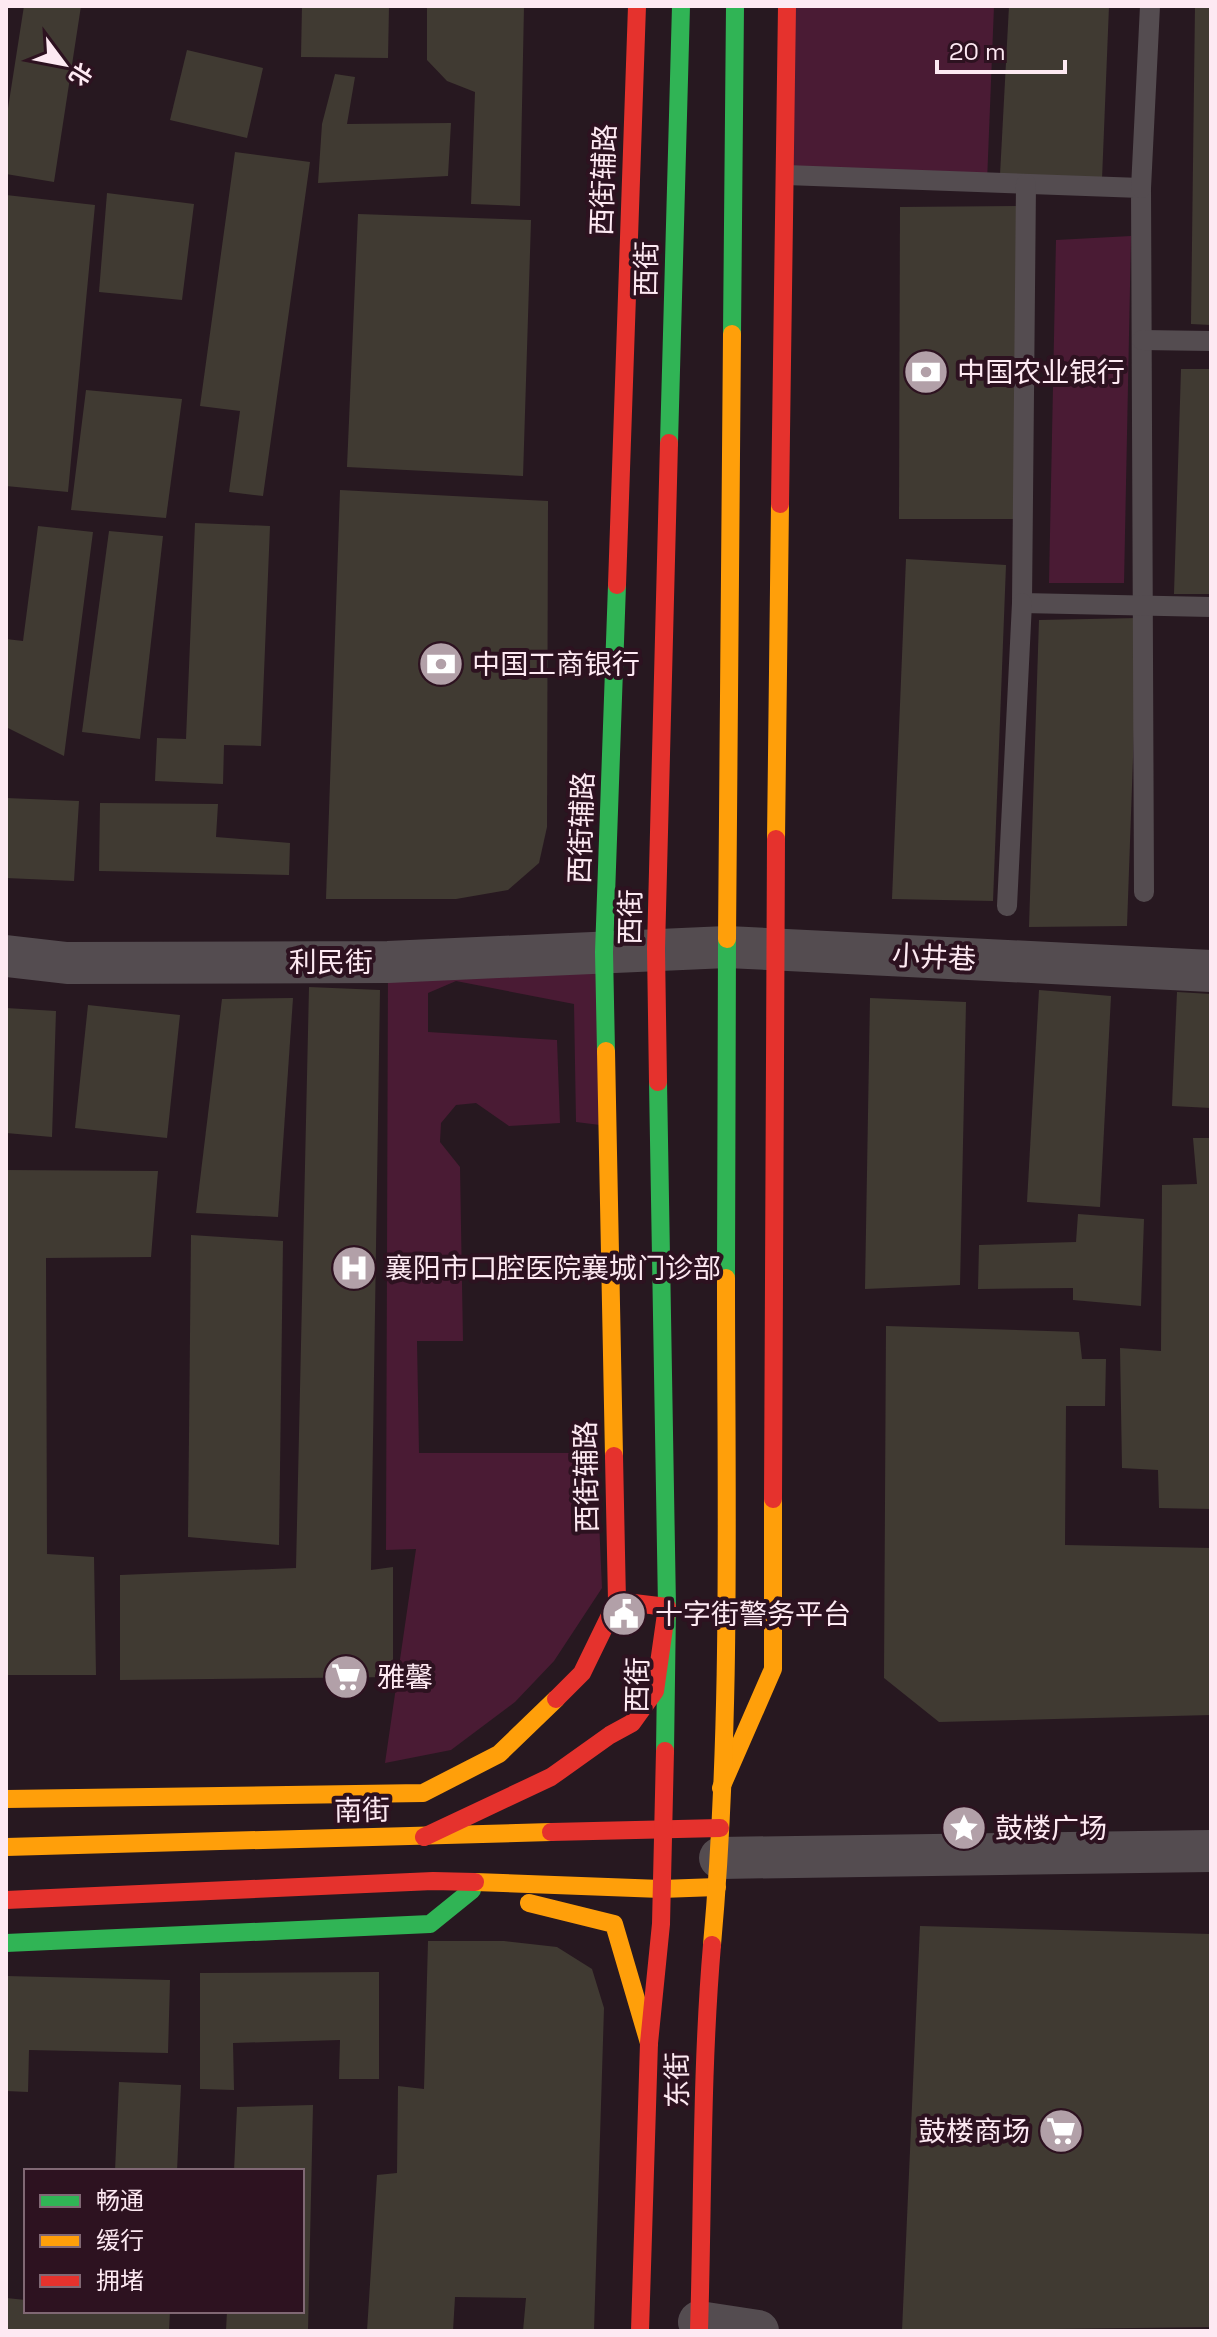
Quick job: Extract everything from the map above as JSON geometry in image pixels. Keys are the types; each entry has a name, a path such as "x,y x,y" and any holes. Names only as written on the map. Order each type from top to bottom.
{"main road":[{"name":"西街辅路","path":"617,1601 604,952 637,6"},
{"name":"西街","path":"664,1830 667,1607 656,949 681,6"},
{"path":"6,1900 433,1881 661,1889 719,1858 726,1600 727,947 735,6"},
{"path":"720,1791 773,1669 774,949 787,6"},
{"path":"6,1799 423,1793 499,1754 582,1673 617,1601 667,1607 655,1691 632,1723 551,1777 424,1837"},
{"name":"南街","path":"6,1847 664,1830 719,1858"},
{"name":"东街","path":"640,2331 649,2043 661,1924 664,1830"},
{"name":"东街","path":"699,2326 706,2082 704,2039 719,1858"},
{"path":"433,1881 614,1924 649,2043"},
{"path":"6,1943 430,1924 472,1890"}],"street":[{"name":"小井巷","path":"656,949 727,947 1211,971"},
{"name":"利民街","path":"6,956 67,963 373,962 656,949"},
{"path":"719,1858 1211,1851"},
{"path":"699,2326 758,2331"}],"lane":[{"path":"1144,892 1141,188 1150,6"},
{"path":"786,175 1141,188"},
{"path":"1007,906 1022,603 1026,184"},
{"path":"1142,340 1211,341"},
{"path":"1022,603 1211,607"}],"shaded area":[{"path":"787,6 994,6 987,182 786,175"},
{"path":"1131,236 1124,583 1049,583 1056,240"},
{"path":"604,952 608,1126 576,1122 574,1004 456,981 428,993 428,1032 557,1040 560,1123 509,1126 476,1103 456,1105 441,1123 440,1142 460,1167 463,1341 417,1341 419,1453 596,1453 602,1588 554,1661 515,1702 451,1750 385,1763 416,1549 386,1550 388,962"}],"building":[{"path":"24,6 81,6 54,182 6,174 6,121"},
{"path":"302,6 389,6 388,58 301,57"},
{"path":"427,6 524,6 520,206 471,204 475,92 447,81 427,60"},
{"path":"1009,6 1109,6 1102,179 1000,175"},
{"path":"1195,6 1211,6 1211,325 1191,324"},
{"path":"187,50 263,68 247,138 170,120"},
{"path":"335,74 355,77 347,124 451,123 448,176 318,183 322,124"},
{"path":"235,152 310,162 263,496 229,492 240,411 200,406"},
{"path":"107,193 194,204 182,300 99,292"},
{"path":"6,195 95,205 68,492 6,486"},
{"path":"1016,206 1016,519 899,519 900,207"},
{"path":"358,214 531,220 523,476 347,467"},
{"path":"1181,369 1211,369 1211,594 1174,594"},
{"path":"86,390 182,399 166,518 71,510"},
{"name":"中国工商银行","path":"340,490 548,501 547,827 539,863 508,890 456,899 326,899"},
{"path":"195,523 270,526 261,746 224,745 223,784 155,781 157,738 186,739"},
{"path":"38,526 93,532 64,756 6,727 6,639 23,641"},
{"path":"109,531 163,536 140,739 82,732"},
{"path":"906,559 1006,565 993,901 892,899"},
{"path":"1138,618 1127,926 1029,927 1039,620"},
{"path":"6,798 79,801 74,881 6,878"},
{"path":"100,803 218,804 216,837 290,843 289,875 99,871"},
{"path":"309,987 380,990 371,1570 393,1567 393,1677 120,1680 120,1575 296,1568"},
{"path":"1039,990 1111,996 1100,1207 1027,1202"},
{"path":"1177,992 1211,994 1211,1108 1172,1106"},
{"path":"293,998 278,1217 196,1213 222,999"},
{"path":"870,998 966,1002 960,1285 865,1289"},
{"path":"88,1005 180,1015 167,1138 75,1128"},
{"path":"6,1008 56,1011 52,1137 6,1133"},
{"path":"1193,1138 1211,1138 1211,1509 1159,1508 1158,1470 1122,1468 1120,1348 1161,1351 1162,1185 1197,1184"},
{"path":"6,1170 158,1171 151,1257 46,1258 47,1554 94,1557 96,1675 6,1675"},
{"path":"1078,1214 1144,1219 1141,1306 1073,1300 1073,1288 978,1289 979,1245 1076,1242"},
{"path":"191,1235 283,1241 279,1545 188,1537"},
{"path":"886,1326 1079,1332 1082,1359 1106,1359 1105,1406 1066,1406 1065,1545 1211,1548 1211,1715 939,1722 884,1678"},
{"name":"鼓楼商场","path":"920,1926 1211,1934 1211,2327 902,2331"},
{"path":"428,1941 504,1941 557,1947 592,1969 604,2008 594,2331 523,2331 526,2298 455,2297 453,2331 367,2331 377,2175 397,2173 398,2086 424,2089"},
{"path":"379,1972 379,2079 339,2079 340,2040 233,2043 234,2090 200,2089 200,1973"},
{"path":"6,1976 170,1980 168,2053 29,2050 28,2092 6,2091"},
{"path":"119,2082 181,2085 177,2169 115,2169"},
{"path":"313,2105 308,2331 226,2331 227,2313 304,2313 304,2169 234,2169 237,2107"},
{"path":"6,2298 24,2300 24,2313 170,2313 169,2331 6,2331"}],"traffic: fast":[{"path":"669,443 681,6"},
{"path":"732,334 735,6"},
{"path":"606,1051 604,952 617,585"},
{"path":"726,1278 727,939"},
{"path":"658,1082 667,1607 665,1751"},
{"path":"6,1943 430,1924 472,1890"}],"traffic: slow":[{"path":"727,939 732,334"},
{"path":"776,839 780,504"},
{"path":"606,1051 614,1456"},
{"path":"712,1945 725,1695 726,1278"},
{"path":"721,1788 773,1669 773,1499"},
{"path":"6,1799 423,1793 499,1754 556,1699"},
{"path":"6,1847 551,1832"},
{"path":"475,1882 661,1889 717,1887"},
{"path":"529,1903 614,1924 649,2043"}],"traffic: jam":[{"path":"617,585 637,6"},
{"path":"780,504 787,6"},
{"path":"658,1082 656,949 669,443"},
{"path":"773,1499 776,839"},
{"path":"424,1837 551,1777 632,1723 655,1691 667,1607 617,1601 614,1456"},
{"path":"556,1699 582,1673 617,1601"},
{"path":"640,2331 649,2043 661,1924 665,1751"},
{"path":"551,1832 720,1828"},
{"path":"6,1900 433,1881 475,1882"},
{"path":"699,2331 704,2089 712,1945"}],"place":[{"name":"中国农业银行","path":"926,372"},
{"name":"中国工商银行","path":"441,664"},
{"name":"襄阳市口腔医院襄城门诊部","path":"354,1268"},
{"name":"十字街警务平台","path":"624,1614"},
{"name":"雅馨","path":"346,1677"},
{"name":"鼓楼广场","path":"964,1828"},
{"name":"鼓楼商场","path":"1061,2131"}]}
